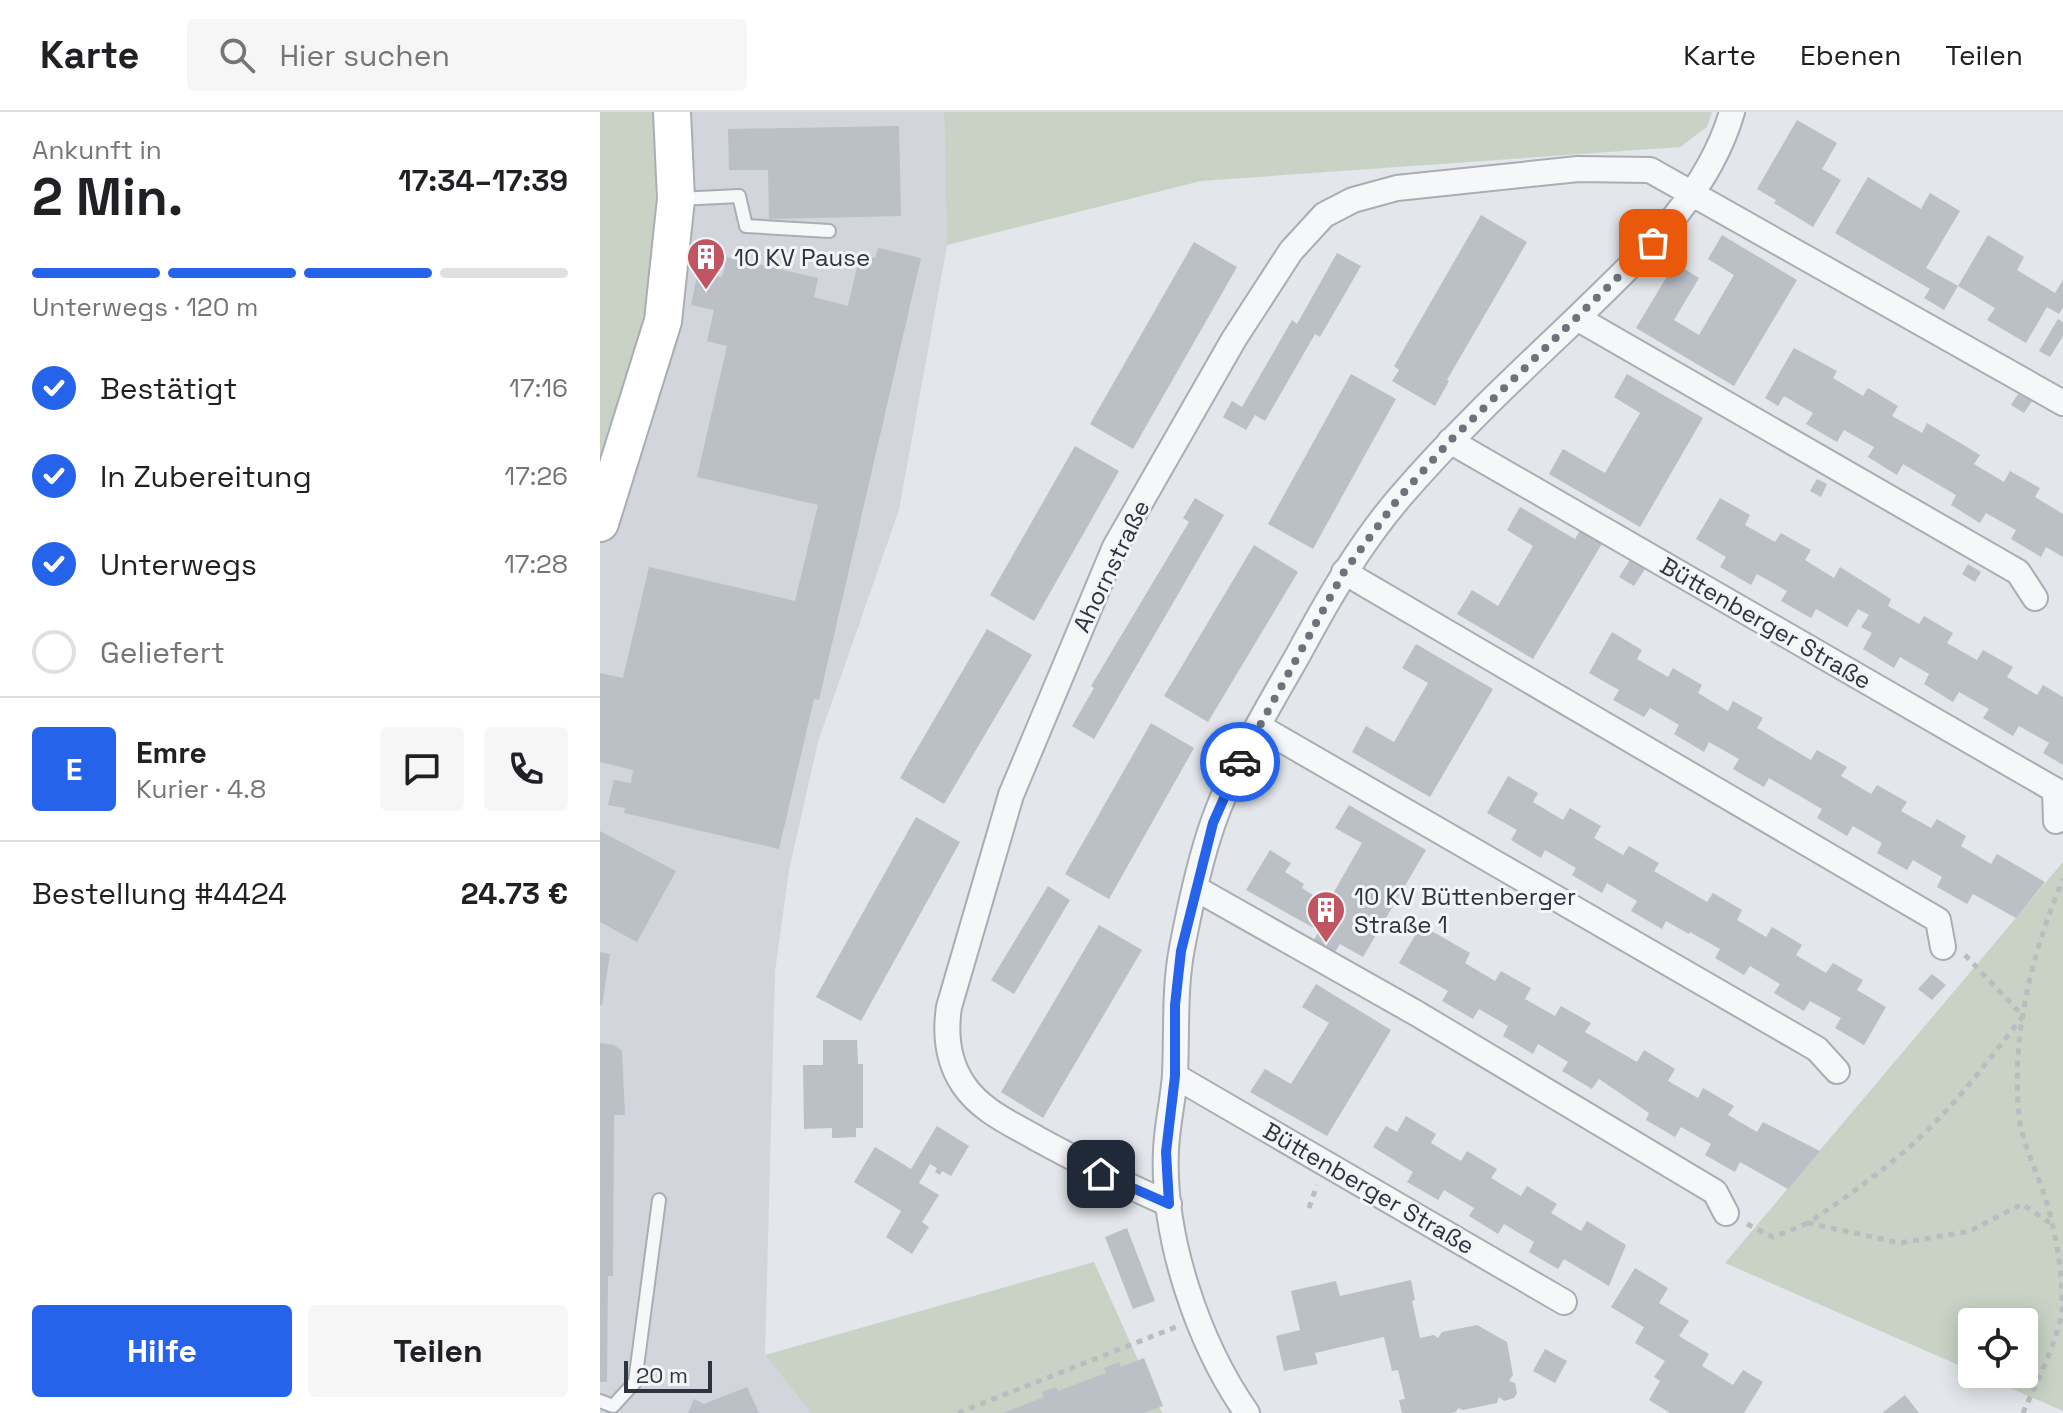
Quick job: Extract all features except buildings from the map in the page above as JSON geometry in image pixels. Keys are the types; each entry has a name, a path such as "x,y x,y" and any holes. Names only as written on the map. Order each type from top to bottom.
{"street":[{"path":"600,523 663,321 676,199 672,112"},
{"path":"1247,1413 1210,1351 1196,1319 1169,1204 1166,1152 1175,1076 1175,1005 1181,951 1213,823 1258,726 1344,572 1398,499 1450,441 1653,243 1708,170 1723,141 1732,112"},
{"name":"Ahornstraße","path":"1169,1204 1101,1174 982,1105 969,1093 955,1071 948,1043 949,1007 1011,795 1115,547 1234,339 1291,251 1324,215 1353,200 1397,188 1578,169 1650,170 1692,193"},
{"path":"1692,193 2063,403"},
{"path":"1577,318 2018,572 2035,598"},
{"name":"Büttenberger Straße","path":"1450,441 2055,790 2056,821"},
{"path":"1344,572 1938,920 1943,947"},
{"path":"1258,726 1817,1049 1837,1071"},
{"path":"1195,888 1416,1013 1715,1192 1726,1213"},
{"name":"Büttenberger Straße","path":"1175,1076 1564,1302"}],"lane":[{"path":"676,199 739,196 746,226 829,231"},
{"path":"600,1401 613,1406 635,1382 659,1200"}],"path":[{"path":"2023,1413 2052,1346 2063,1309 2062,1263 2020,1119 2018,1041 2037,948 2063,879"},
{"path":"1938,920 1971,963 2023,1016"},
{"path":"1726,1213 1773,1237 1808,1223 1853,1193 1917,1140 1983,1067 2023,1016"},
{"path":"1808,1223 1900,1243 1970,1231 2022,1204 2053,1225"},
{"path":"958,1413 1196,1319"}],"shaded area":[{"path":"655,112 944,112 947,245 899,510 818,742 789,870 775,972 765,1355 811,1413 600,1413 600,462 640,347 656,239"}],"green space":[{"path":"600,112 655,112 656,239 640,347 600,462"},
{"path":"944,112 1712,112 1707,127 1680,147 1201,181 947,245"},
{"path":"2063,862 2063,1411 2010,1388 2038,1388 2038,1308 1958,1308 1958,1365 1725,1263"},
{"path":"1094,1262 1162,1413 811,1413 765,1355"}],"way so far":[{"path":"1240,762 1344,572 1398,499 1450,441 1653,243"}],"place":[{"name":"10 KV Pause","path":"706,291"},
{"name":"10 KV Büttenberger Straße 1","path":"1326,944"}],"route":[{"path":"1101,1174 1169,1204 1166,1152 1175,1076 1175,1005 1181,951 1213,823 1240,762"}]}
